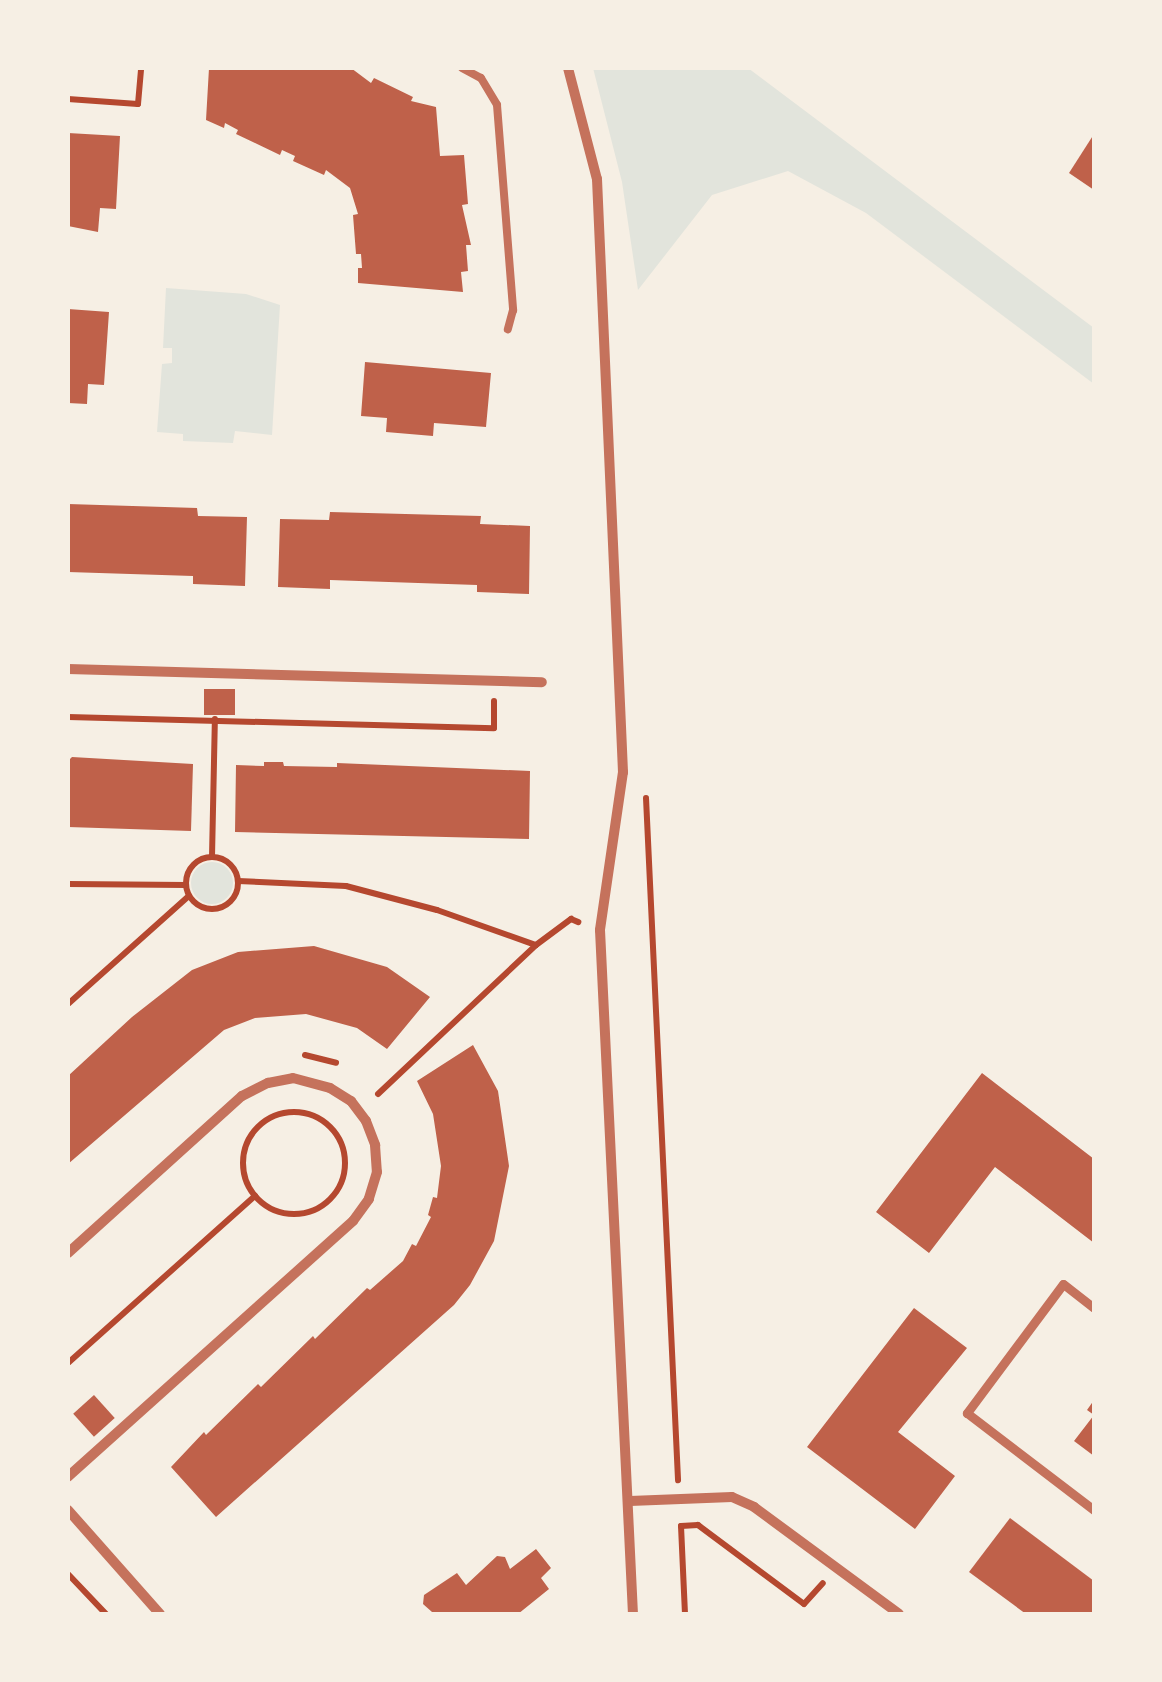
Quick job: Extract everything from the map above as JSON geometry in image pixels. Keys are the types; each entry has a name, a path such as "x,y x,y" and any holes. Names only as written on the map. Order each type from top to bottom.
{"street":[{"path":"568,68 597,179 623,772 600,930 633,1614"},
{"path":"68,668 542,682"},
{"path":"68,1253 242,1096 268,1083 293,1078 330,1088 351,1101 366,1121 378,1172 369,1199 352,1221 68,1477"},
{"path":"1094,1308 1064,1284 966,1413 1094,1510"},
{"path":"630,1501 732,1497 754,1507 898,1614"},
{"path":"68,1510 160,1614"}],"lane":[{"path":"462,68 481,78 497,105 513,310 508,329"}],"path":[{"path":"68,98 138,104 141,68"},
{"path":"68,718 494,728 494,680"},
{"path":"212,856 215,719"},
{"path":"212,856 230,864 238,881 232,901 220,908 206,909 189,896 186,885 192,865 212,856"},
{"path":"238,881 346,886 437,910 536,945"},
{"path":"68,884 186,885"},
{"path":"68,1004 189,896"},
{"path":"378,1094 536,945 571,919 600,930"},
{"path":"294,1111 314,1116 330,1127 342,1144 345,1163 331,1198 313,1210 292,1214 271,1209 255,1196 242,1166 246,1145 257,1127 275,1115 294,1111"},
{"path":"68,1363 255,1196"},
{"path":"685,1614 681,1526 698,1525 804,1604 822,1582 833,1591"},
{"path":"68,1574 106,1614"}],"shaded area":[{"path":"593,68 748,68 1094,328 1094,384 866,213 788,171 712,195 638,290 622,182"},
{"path":"166,288 246,294 280,305 272,435 235,431 233,443 183,441 183,434 157,432 162,364 172,363 172,348 163,348"},
{"path":"212,862 227,868 233,883 227,898 212,904 197,898 191,883 197,868"}],"building":[{"path":"209,68 351,68 371,83 374,78 413,97 411,101 436,107 440,156 464,155 468,204 462,205 471,245 466,245 468,271 461,272 463,292 358,283 361,254 356,254 353,215 358,214 350,188 326,170 324,175 293,161 295,156 282,150 280,155 236,134 238,130 225,123 224,128 206,120"},
{"path":"68,133 120,136 116,209 100,208 98,232 68,226"},
{"path":"1094,134 1094,190 1069,173"},
{"path":"68,309 109,312 104,385 88,384 87,404 68,403"},
{"path":"365,362 491,373 486,427 434,423 433,436 386,432 387,418 361,416"},
{"path":"68,504 197,508 198,516 247,517 245,586 193,584 193,576 68,572"},
{"path":"330,512 481,516 480,524 530,526 529,594 477,592 477,585 330,580 330,589 278,587 280,519 329,520"},
{"path":"204,689 235,689 235,715 204,715"},
{"path":"72,757 193,764 191,831 68,827 68,761"},
{"path":"264,762 283,762 284,766 337,767 337,763 530,771 529,839 235,832 236,765 264,766"},
{"path":"314,946 387,967 430,997 387,1049 357,1028 306,1014 255,1018 224,1030 68,1164 68,1076 132,1017 192,970 238,952"},
{"path":"473,1045 498,1091 509,1166 494,1241 454,1305 216,1517 171,1467 258,1384 261,1387 367,1288 370,1290 403,1261 412,1244 416,1246 431,1217 428,1215 433,1197 437,1198 441,1166 433,1114 417,1081"},
{"path":"982,1073 1094,1159 1094,1243 995,1167 929,1253 876,1212"},
{"path":"914,1308 967,1348 898,1432 955,1476 915,1529 807,1447"},
{"path":"94,1395 115,1418 94,1437 73,1414"},
{"path":"1094,1415 1094,1456 1074,1441"},
{"path":"1010,1518 1094,1581 1094,1614 1026,1614 969,1572"},
{"path":"536,1549 551,1568 541,1578 549,1589 518,1614 429,1614 432,1612 423,1604 424,1595 457,1573 466,1585 497,1556 505,1557 510,1569"}]}
